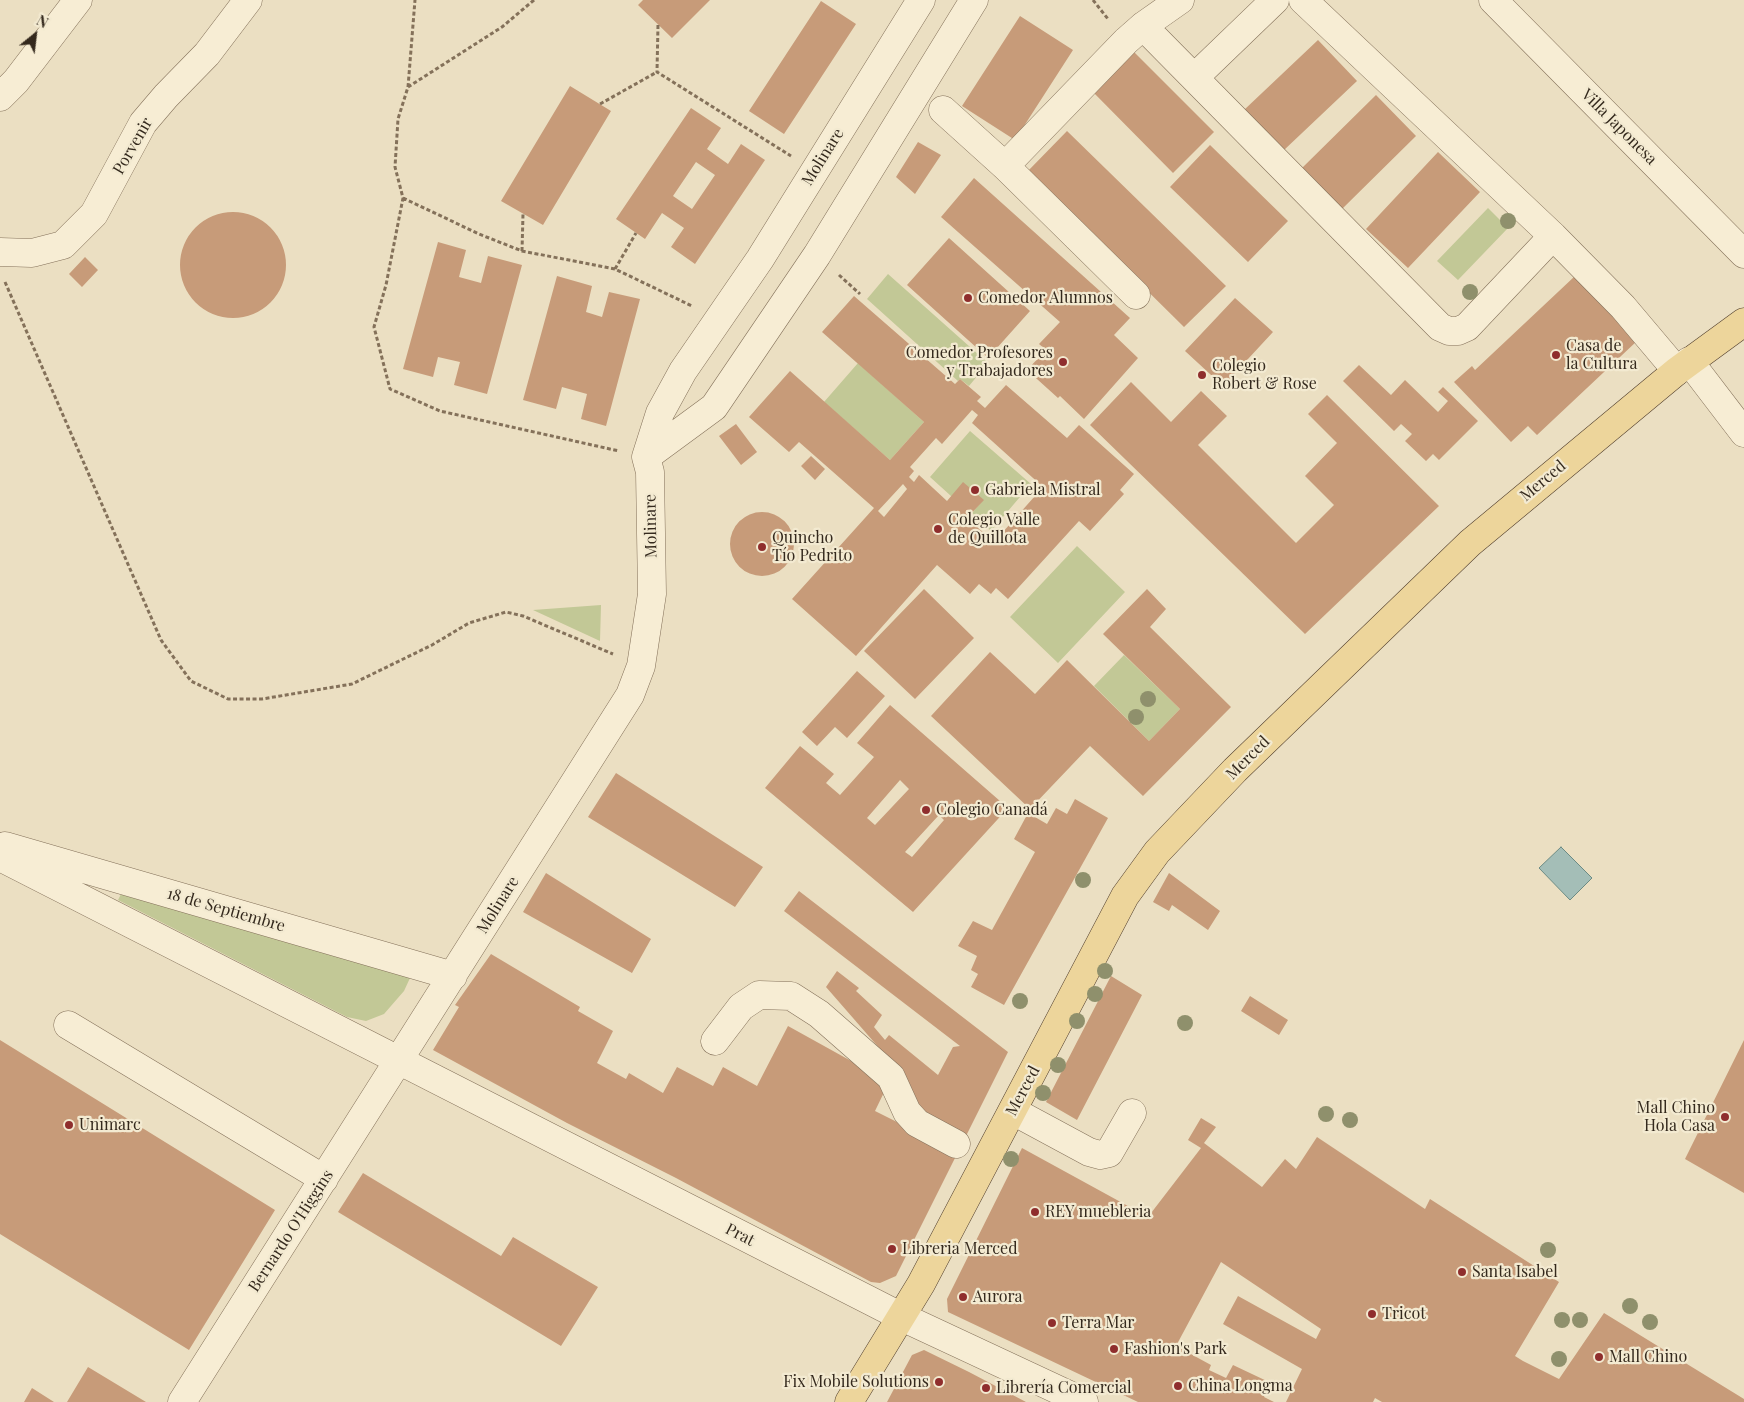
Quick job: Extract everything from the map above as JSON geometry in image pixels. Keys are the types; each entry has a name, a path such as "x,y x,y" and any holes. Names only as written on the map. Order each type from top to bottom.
{"main road":[{"name":"Merced","path":"850,1402 902,1318 1125,896 1174,832 1470,543 1683,366 1744,322"}],"street":[{"path":"0,98 16,81 78,0"},
{"name":"Porvenir","path":"2,265 32,253 63,245 94,214 143,123 166,96 208,54 248,0"},
{"name":"Molinare","path":"400,1061 630,696 641,666 652,594 650,472 646,457 660,413 682,371 718,319 728,309 920,0"},
{"path":"646,457 714,407 817,255 974,0"},
{"path":"1005,166 1143,26 1180,0"},
{"path":"1195,77 1275,0"},
{"path":"1303,0 1553,236 1683,366 1744,433"},
{"name":"Villa Japonesa","path":"1493,0 1744,254"},
{"path":"1143,26 1440,327 1449,331 1458,331 1467,327 1553,236"},
{"path":"943,110 1005,166 1136,295"},
{"name":"18 de Septiembre","path":"0,844 453,976"},
{"path":"0,857 400,1061"},
{"path":"715,1041 741,1007 759,995 791,996 825,1019 891,1077 907,1112 917,1123 987,1160"},
{"path":"68,1025 324,1179"},
{"name":"Bernardo O'Higgins","path":"182,1402 400,1061"},
{"name":"Prat","path":"400,1061 902,1318 1084,1402"},
{"path":"1013,1111 1089,1152 1100,1155 1110,1153 1132,1113"}],"path":[{"path":"415,0 408,87 398,119 394,167 403,198 386,285 374,327 390,389 440,411 646,457"},
{"path":"408,87 502,27 534,0"},
{"path":"657,72 658,25"},
{"path":"657,72 815,170"},
{"path":"600,104 657,72"},
{"path":"403,198 479,234 522,251 615,269 718,319"},
{"path":"522,251 523,214"},
{"path":"615,269 636,233"},
{"path":"2,265 161,640 191,681 228,699 262,699 352,684 432,645 469,623 506,612 523,616 641,666"},
{"path":"835,272 860,294"}],"green space":[{"path":"1488,208 1508,228 1458,280 1437,261"},
{"path":"888,274 988,363 969,386 960,379 958,381 867,299"},
{"path":"858,363 924,422 890,460 824,402"},
{"path":"970,431 1031,484 991,531 972,513 983,500 951,496 930,477"},
{"path":"1077,546 1125,592 1058,663 1010,617"},
{"path":"601,605 600,641 533,610"},
{"path":"1124,655 1180,709 1149,741 1094,686"},
{"path":"123,890 410,978 404,991 384,1014 366,1021 347,1017 118,900"}],"water":[{"path":"1561,847 1592,878 1570,900 1539,868"}],"building":[{"path":"643,0 710,0 672,38 638,5"},
{"path":"821,1 856,24 784,134 749,111"},
{"path":"1020,16 1073,50 1015,140 962,106"},
{"path":"1318,40 1357,81 1283,151 1244,110"},
{"path":"1133,51 1214,132 1173,173 1092,91"},
{"path":"570,86 611,111 543,225 501,201"},
{"path":"1376,95 1416,136 1342,209 1302,168"},
{"path":"691,108 721,128 707,149 728,164 741,144 765,160 695,264 671,247 684,228 662,213 645,239 616,219","holes":["696,162 715,175 692,209 673,196"]},
{"path":"1067,131 1226,286 1184,327 1027,172"},
{"path":"918,142 941,155 915,194 896,177"},
{"path":"1210,145 1288,221 1248,262 1170,187"},
{"path":"1438,152 1480,192 1408,268 1366,229"},
{"path":"974,178 1130,318 1114,335 1138,358 1084,419 1060,396 1058,398 1027,370 1046,350 1039,344 1060,322 941,217"},
{"path":"233,212 253,216 271,227 282,245 286,265 282,285 271,303 253,314 233,318 213,314 195,303 184,285 180,265 184,245 195,227 213,216"},
{"name":"Comedor Alumnos","path":"949,238 1030,311 988,358 907,285"},
{"path":"438,242 466,250 459,277 481,283 488,256 522,265 487,394 454,385 460,362 438,357 433,377 403,369"},
{"path":"85,257 98,270 82,287 69,274"},
{"path":"557,276 592,286 586,312 602,317 609,292 640,299 606,426 581,419 587,394 562,387 556,409 523,400"},
{"name":"Casa de la Cultura","path":"1575,276 1637,341 1537,435 1528,426 1511,442 1454,382 1472,366 1475,370"},
{"path":"854,296 955,384 960,379 981,397 977,401 985,408 1006,385 1067,438 1079,425 1134,474 1120,490 1124,494 1090,531 1079,521 1008,599 996,588 991,594 979,584 970,594 937,565 856,656 792,599 874,508 799,442 789,452 749,417 790,371 890,460 924,422 822,332","holes":["972,410 978,415 972,423 1043,487 994,542 967,518 984,500 963,482 947,501 919,475 914,482 909,477 914,471 910,467 936,438 942,444","903,484 907,489 884,517 878,511"]},
{"path":"1235,298 1273,332 1223,386 1185,351"},
{"path":"1359,365 1391,395 1405,380 1438,412 1448,401 1438,392 1443,387 1478,421 1439,460 1433,454 1426,461 1405,441 1412,434 1401,424 1394,431 1343,381"},
{"path":"1131,382 1171,422 1201,391 1227,416 1198,445 1296,543 1334,505 1305,476 1337,443 1308,414 1327,395 1439,506 1305,634 1090,425"},
{"path":"736,424 757,452 741,465 719,436"},
{"path":"811,456 825,469 815,480 801,466"},
{"name":"Quincho Tío Pedrito","path":"762,512 780,518 788,526 794,544 788,562 780,570 762,576 744,570 736,562 730,544 736,526 744,518"},
{"path":"924,589 974,638 915,699 864,651"},
{"path":"1147,589 1166,609 1150,627 1231,707 1143,796 1090,746 1030,809 931,716 990,652 1035,694 1067,660 1149,741 1180,709 1103,634"},
{"path":"857,671 885,696 847,738 835,727 817,746 802,732"},
{"path":"890,705 1008,808 913,912 765,788 800,746 834,774 826,783 840,795 874,757 857,743","holes":["900,780 909,789 875,825 867,818","939,815 944,820 912,857 905,852"]},
{"path":"616,773 763,867 735,907 588,817"},
{"path":"1075,799 1108,818 1004,1005 971,987 978,974 971,970 977,956 958,946 973,921 992,930 1035,852 1014,839 1028,813 1047,824 1056,808 1067,814"},
{"path":"546,873 651,939 632,973 523,912"},
{"path":"1169,873 1220,911 1208,930 1172,905 1169,911 1153,902"},
{"path":"799,891 1008,1052 896,1276 880,1283 871,1282 676,1178 567,1123 433,1050 459,1007 455,1005 491,954 580,1007 578,1011 613,1031 597,1063 626,1079 629,1073 663,1093 677,1067 713,1086 723,1067 757,1086 788,1026 889,1082 875,1111 953,1150 928,1120 887,1057 826,987 837,971 859,988 856,991 882,1015 874,1027 885,1040 889,1035 938,1075 953,1047 960,1046 784,911"},
{"path":"1111,976 1142,995 1077,1120 1046,1102"},
{"path":"1250,996 1288,1020 1279,1035 1241,1011"},
{"name":"Unimarc","path":"0,1040 275,1210 189,1350 0,1234"},
{"name":"Mall Chino Hola Casa","path":"1744,1040 1744,1193 1685,1159"},
{"path":"1201,1118 1216,1127 1204,1143 1262,1187 1285,1159 1296,1169 1317,1137 1425,1209 1430,1199 1559,1282 1515,1356 1523,1361 1559,1379 1604,1313 1744,1399 1744,1402 1382,1402 1375,1398 1373,1402 1286,1402 1302,1369 1223,1324 1238,1296 1316,1339 1321,1329 1221,1262 1176,1346 1211,1365 1209,1370 1226,1378 1233,1365 1271,1383 1264,1397 1274,1402 1138,1402 948,1312 947,1299 1022,1148 1148,1217 1201,1148 1188,1140"},
{"path":"363,1173 501,1256 513,1237 598,1287 561,1346 338,1212"},
{"path":"924,1350 1026,1402 887,1402 912,1355"},
{"path":"88,1367 146,1402 67,1402"},
{"path":"32,1388 54,1402 24,1402"}],"place":[{"name":"Comedor Alumnos","path":"968,298"},
{"name":"Casa de la Cultura","path":"1556,355"},
{"name":"Comedor Profesores y Trabajadores","path":"1063,362"},
{"name":"Colegio Robert & Rose","path":"1202,375"},
{"name":"Gabriela Mistral","path":"975,490"},
{"name":"Colegio Valle de Quillota","path":"938,529"},
{"name":"Quincho Tío Pedrito","path":"762,547"},
{"name":"Colegio Canadá","path":"926,810"},
{"name":"Mall Chino Hola Casa","path":"1725,1117"},
{"name":"Unimarc","path":"69,1125"},
{"name":"REY muebleria","path":"1035,1212"},
{"name":"Libreria Merced","path":"892,1249"},
{"name":"Santa Isabel","path":"1462,1272"},
{"name":"Aurora","path":"963,1297"},
{"name":"Tricot","path":"1372,1314"},
{"name":"Terra Mar","path":"1052,1323"},
{"name":"Fashion's Park","path":"1114,1349"},
{"name":"Mall Chino","path":"1599,1357"},
{"name":"Fix Mobile Solutions","path":"939,1382"},
{"name":"China Longma","path":"1178,1386"},
{"name":"Librería Comercial","path":"986,1388"}]}
